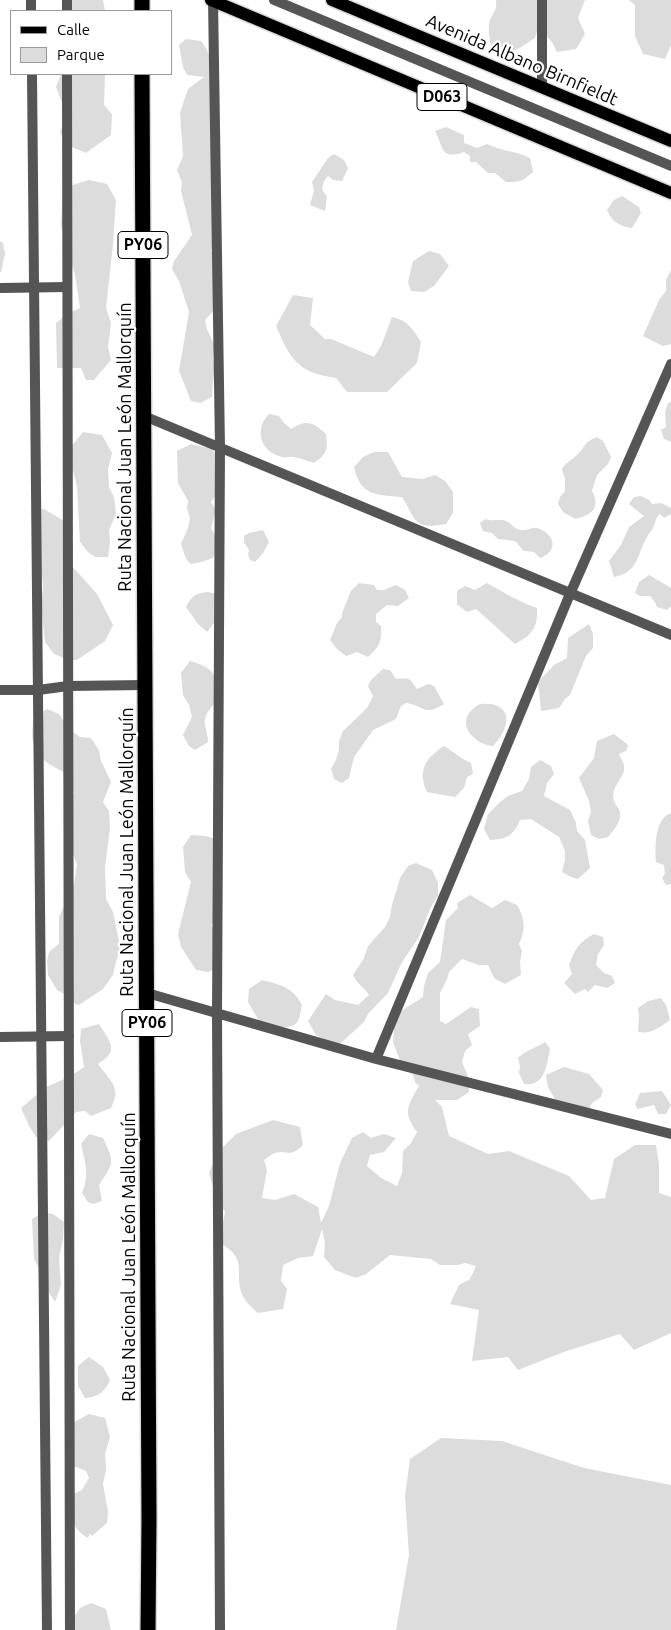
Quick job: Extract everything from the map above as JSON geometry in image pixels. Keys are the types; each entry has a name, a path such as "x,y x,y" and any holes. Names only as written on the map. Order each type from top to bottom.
{"highway":[{"name":"Ruta Nacional Juan León Mallorquín","path":"142,75 148,1630"}],"main road":[{"name":"D063","path":"213,0 671,193"},
{"name":"Avenida Albano Birnfieldt","path":"332,0 671,141"}],"street":[{"path":"213,0 220,447 217,1012 220,1630"},
{"path":"274,0 671,166"},
{"path":"542,0 542,88"},
{"path":"32,75 47,1630"},
{"path":"66,75 70,1630"},
{"path":"0,288 67,287"},
{"path":"376,1059 570,594 671,364"},
{"path":"144,416 671,635"},
{"path":"0,690 38,690 68,686 145,685"},
{"path":"147,993 376,1059 671,1134"},
{"path":"0,1037 68,1036"}],"green space":[{"path":"69,0 103,0 105,10 67,10"},
{"path":"496,0 585,0 578,18 585,34 576,49 557,52 552,42 538,27 535,38 523,46 510,51 498,50 491,47 489,34 490,20 496,9"},
{"path":"629,0 671,0 671,45 665,59 643,54 635,36 635,5"},
{"path":"186,39 201,41 204,44 214,72 215,241 211,251 217,254 215,309 205,320 215,346 213,357 215,370 212,397 200,403 191,401 179,371 189,312 179,281 172,269 174,261 192,235 181,191 182,182 177,170 183,156 180,113 188,89 204,77 187,75 183,67 179,45"},
{"path":"61,75 105,75 104,105 112,114 111,135 86,153 67,145 60,132 67,116 56,87"},
{"path":"446,127 464,135 464,143 477,148 487,144 530,158 533,172 523,180 506,182 495,173 488,173 476,162 470,162 470,156 464,152 456,154 447,153 444,151 435,131"},
{"path":"334,154 344,160 348,168 342,181 333,180 328,176 324,181 322,189 327,197 325,211 310,205 314,191 312,182 328,158"},
{"path":"89,180 107,184 116,200 106,308 111,323 108,347 111,360 94,380 86,380 81,368 57,368 56,323 67,314 80,308 75,275 61,225 63,188"},
{"path":"622,196 639,207 641,213 632,228 616,223 607,210 614,200"},
{"path":"0,241 3,243 5,254 1,272 0,272"},
{"path":"429,251 440,254 449,266 434,286 424,292 411,291 408,282 413,261"},
{"path":"671,270 671,344 663,346 643,336 659,300 666,291 666,280"},
{"path":"293,295 313,298 310,325 325,339 331,339 374,357 381,346 392,317 402,320 412,329 421,342 417,363 387,392 347,392 336,378 304,368 291,356 286,348 276,326"},
{"path":"671,402 671,442 664,439 661,430 666,427 665,412 668,403"},
{"path":"269,414 279,416 291,429 301,424 310,423 326,434 327,448 322,457 314,463 297,457 282,457 269,450 264,445 261,433 264,420"},
{"path":"83,432 102,435 112,453 108,469 109,487 114,497 116,514 109,530 108,557 95,557 80,542 77,486 72,468 71,447"},
{"path":"597,437 603,441 611,457 608,464 597,475 592,491 596,502 593,510 575,519 563,512 558,504 560,497 565,491 565,479 562,469 578,454 587,442"},
{"path":"191,444 211,449 215,453 216,495 211,502 216,510 211,528 219,542 213,558 191,564 186,559 181,544 190,518 187,508 188,501 178,483 177,451"},
{"path":"374,452 388,452 402,477 423,479 435,475 445,481 453,492 453,513 446,524 427,526 417,522 402,497 385,496 365,489 357,477 354,467 363,457"},
{"path":"641,496 652,504 661,503 671,508 671,514 664,518 660,514 658,516 633,567 622,575 614,577 609,561 621,545 629,527 644,516 629,504 634,497"},
{"path":"44,509 64,521 72,566 97,594 113,625 105,641 77,660 68,660 54,654 45,642 41,604 43,587 36,510"},
{"path":"485,519 505,521 520,530 537,528 543,530 551,538 552,547 546,555 540,558 534,552 524,551 515,541 498,539 492,533 483,531 480,523"},
{"path":"263,530 269,542 255,562 250,560 244,536"},
{"path":"649,575 671,588 671,606 667,610 657,607 650,596 640,596 635,593 639,582"},
{"path":"359,583 374,585 377,590 384,590 396,585 405,590 409,598 398,606 387,605 376,614 376,622 381,626 381,636 378,646 368,657 357,652 346,656 330,640 337,623 342,617 351,591"},
{"path":"487,583 517,600 537,608 533,630 515,644 476,609 467,612 457,604 457,591 465,586 475,590"},
{"path":"208,592 216,594 214,623 207,632 198,624 186,607 194,596"},
{"path":"589,624 593,634 593,648 586,656 570,695 559,708 541,711 538,682 554,665 567,658 568,638"},
{"path":"190,661 205,666 213,673 218,699 205,717 208,742 195,750 189,746 183,735 192,717 189,705 183,695 181,673"},
{"path":"383,669 390,670 396,679 409,679 417,689 428,684 434,686 444,704 432,710 406,703 401,706 396,719 373,730 354,757 349,778 342,783 334,779 331,769 336,760 339,741 343,731 367,708 373,696 368,686 371,680"},
{"path":"479,704 491,704 502,709 506,718 505,728 493,746 486,745 474,738 467,727 466,721 472,710"},
{"path":"47,709 59,714 68,728 80,737 91,738 99,750 101,761 111,782 103,802 109,811 110,828 105,867 106,899 113,912 120,946 113,975 103,989 79,1005 57,990 48,975 47,961 49,952 59,944 59,917 74,884 77,865 74,856 65,843 68,804 74,793 68,774 43,759 34,747 32,739 34,718"},
{"path":"614,734 628,745 626,751 619,754 624,764 624,769 613,797 620,814 616,827 608,837 599,839 591,835 588,821 591,811 589,801 579,778 594,758 597,741"},
{"path":"444,746 471,763 473,774 467,777 464,788 455,797 427,792 424,784 423,771 425,765 432,755"},
{"path":"540,760 551,766 554,774 547,783 544,796 570,810 576,823 577,831 585,840 590,868 578,879 562,872 565,851 559,837 531,819 520,820 515,830 509,836 501,839 490,840 484,829 488,814 508,796 522,791 529,779 531,767"},
{"path":"671,813 671,884 666,885 662,878 665,874 664,865 656,862 656,842 661,821"},
{"path":"191,835 215,839 218,914 211,926 219,931 214,969 209,972 196,970 181,947 178,934 191,882 185,872 183,847"},
{"path":"416,863 432,870 438,883 438,896 431,907 419,937 402,962 388,993 368,1014 364,1022 341,1043 330,1043 316,1035 308,1021 326,994 335,1000 358,1005 369,995 353,975 364,958 368,946 385,927 390,917 400,878 408,866"},
{"path":"470,895 492,908 505,900 517,905 524,924 519,944 522,951 520,962 521,975 505,984 494,978 488,965 479,965 462,959 449,972 440,993 440,1021 446,1024 471,1007 479,1009 480,1026 468,1034 472,1045 465,1051 462,1062 468,1076 469,1092 457,1100 435,1100 442,1107 449,1136 488,1154 509,1151 569,1176 591,1200 605,1198 614,1159 635,1145 656,1145 659,1164 659,1193 671,1197 671,1333 634,1350 620,1334 561,1353 518,1370 508,1357 472,1361 479,1310 450,1304 459,1285 470,1279 476,1266 465,1263 440,1265 431,1259 390,1255 366,1274 356,1278 335,1270 324,1257 325,1243 322,1229 313,1256 298,1258 283,1265 281,1281 287,1289 283,1309 258,1313 244,1298 239,1281 238,1262 235,1256 219,1242 225,1212 215,1194 209,1173 218,1152 236,1134 273,1120 300,1127 303,1145 295,1152 275,1153 264,1160 267,1170 262,1198 275,1200 294,1194 318,1207 321,1223 329,1206 340,1163 352,1138 363,1132 371,1138 384,1134 396,1138 384,1152 370,1155 367,1166 381,1178 397,1186 402,1173 403,1151 411,1143 417,1132 409,1119 408,1109 419,1086 415,1082 413,1075 402,1066 393,1042 394,1029 390,1018 423,997 428,973 440,962 446,920 458,908 457,903"},
{"path":"594,934 603,937 604,945 598,954 596,965 604,973 612,976 615,983 607,988 595,985 588,992 585,989 575,994 564,983 572,974 569,965 578,946"},
{"path":"262,980 275,983 295,994 302,1005 299,1019 294,1025 279,1027 259,1021 248,1002 249,989"},
{"path":"661,998 666,1005 670,1020 651,1031 638,1032 638,1008 648,1001"},
{"path":"99,1024 111,1046 109,1054 98,1064 115,1089 111,1108 91,1116 85,1111 76,1112 49,1141 36,1137 21,1108 46,1087 69,1077 84,1067 80,1041 81,1029"},
{"path":"545,1042 550,1048 544,1073 537,1082 524,1084 519,1073 518,1058"},
{"path":"564,1067 589,1074 603,1090 601,1097 592,1103 588,1111 556,1101 548,1087 546,1075"},
{"path":"662,1091 671,1105 666,1114 658,1114 654,1105 638,1109 635,1105 640,1093"},
{"path":"89,1134 103,1138 111,1158 110,1167 99,1185 102,1201 93,1204 88,1202 82,1193 86,1174 81,1144"},
{"path":"43,1212 53,1214 64,1222 59,1258 61,1285 55,1302 34,1259 32,1219"},
{"path":"89,1357 103,1367 110,1380 106,1388 100,1393 85,1398 78,1386 78,1366"},
{"path":"89,1414 105,1418 110,1437 105,1454 106,1470 103,1484 108,1512 107,1523 92,1536 90,1533 88,1538 74,1525 71,1515 69,1496 82,1490 89,1478 86,1471 69,1464 69,1425"},
{"path":"441,1438 502,1441 584,1468 671,1485 671,1630 396,1630 409,1555 405,1496 410,1459"},
{"path":"91,1603 106,1609 111,1630 73,1630 70,1623 80,1608"}]}
